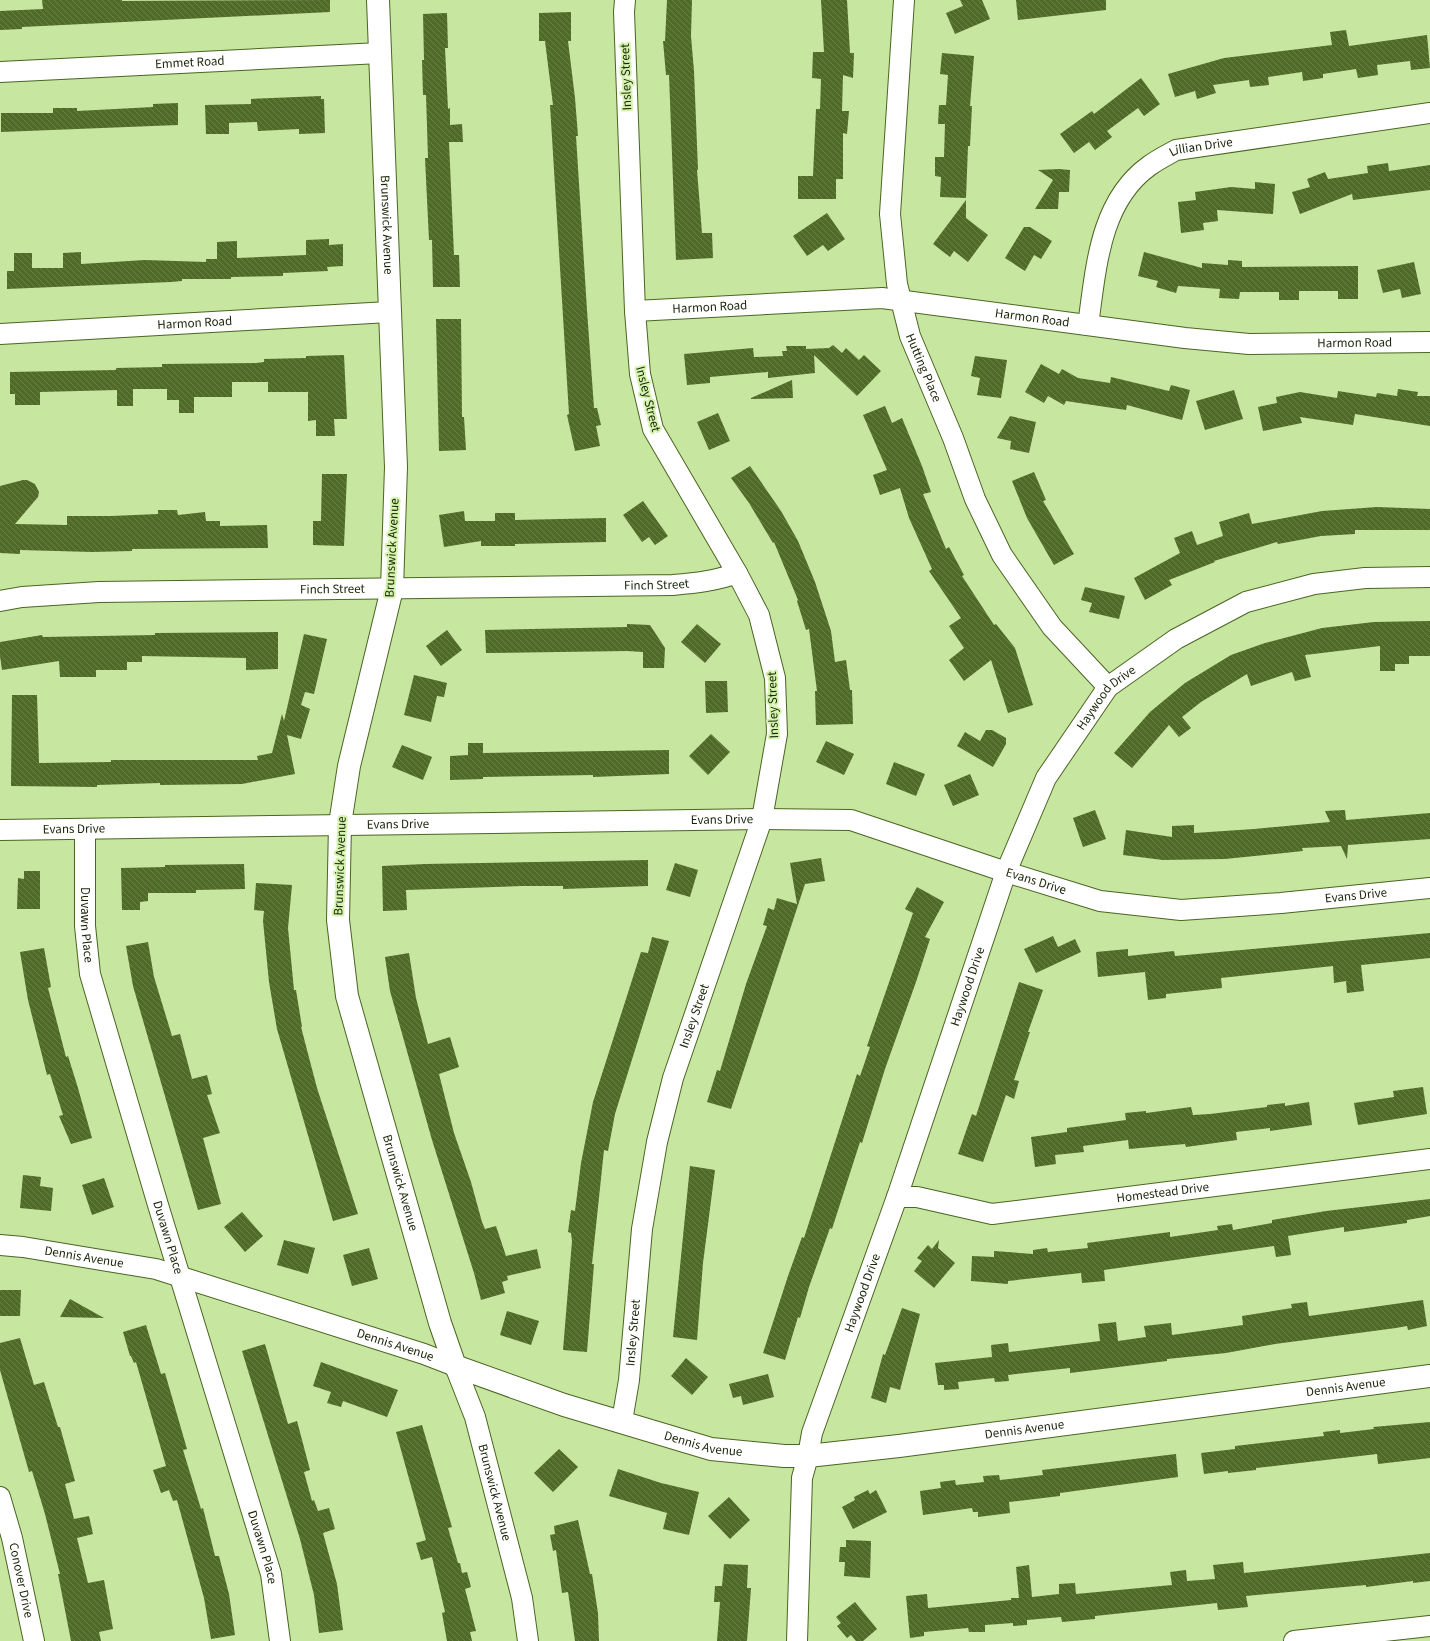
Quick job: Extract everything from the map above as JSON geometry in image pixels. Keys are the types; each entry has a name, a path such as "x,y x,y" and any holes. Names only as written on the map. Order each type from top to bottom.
{"street":[{"name":"Brunswick Avenue","path":"378,0 396,467 392,589 349,766 340,824 338,920 347,996 440,1323 477,1425 522,1598 528,1641"},
{"name":"Insley Street","path":"622,1421 629,1380 642,1230 657,1142 673,1078 762,819 777,734 775,678 759,615 737,573 653,429 640,374 635,311 624,12 625,0"},
{"name":"Hutting Place","path":"904,0 890,214 900,300 910,336 953,438 975,499 1002,555 1052,627 1108,687"},
{"name":"Emmet Road","path":"0,72 380,53"},
{"name":"Lillian Drive","path":"1088,325 1099,249 1110,218 1126,188 1148,166 1176,150 1430,113"},
{"name":"Harmon Road","path":"635,311 873,298 900,300 1185,338 1249,344 1430,342"},
{"name":"Harmon Road","path":"0,334 389,312"},
{"name":"Finch Street","path":"0,601 22,597 99,592 673,585 701,583 725,578 737,573"},
{"name":"Haywood Drive","path":"796,1641 802,1478 812,1433 897,1197 1006,872 1046,778 1108,687 1176,639 1246,602 1314,584 1365,578 1430,577"},
{"name":"Evans Drive","path":"0,830 762,819 851,820 1006,872 1100,901 1180,910 1281,903 1430,888"},
{"name":"Duvawn Place","path":"85,829 85,926 90,974 270,1574 280,1641"},
{"name":"Homestead Drive","path":"897,1197 917,1197 992,1214 1430,1159"},
{"name":"Dennis Avenue","path":"0,1245 23,1247 156,1269 424,1354 564,1405 622,1421 711,1449 784,1456 808,1456 899,1446 1430,1376"},
{"name":"Conover Drive","path":"0,1497 12,1538 34,1641"},
{"path":"1294,1641 1430,1626"}],"building":[{"path":"42,0 330,0 330,12 22,27 22,29 0,30 0,11 43,9"},
{"path":"667,0 692,0 691,36 694,71 697,170 702,233 712,233 713,258 676,260 669,75 666,75 663,41 665,41"},
{"path":"821,0 847,0 850,53 854,53 853,78 843,75 842,111 849,111 847,134 843,133 843,179 836,179 836,199 798,199 798,176 813,176 816,109 820,109 821,79 812,78 813,52 824,52"},
{"path":"960,0 982,0 990,19 955,34 946,13 963,6"},
{"path":"1016,0 1106,0 1106,10 1018,20"},
{"path":"571,12 571,41 568,41 578,136 576,136 594,408 597,408 601,425 596,426 600,446 575,451 567,415 569,414 550,105 553,105 545,41 539,41 539,13"},
{"path":"447,13 448,48 445,48 448,109 450,108 450,125 462,124 463,142 449,142 454,255 459,255 460,287 433,287 432,240 429,240 425,158 428,158 426,95 423,95 423,14"},
{"path":"1346,30 1349,46 1427,35 1430,68 1411,70 1410,61 1377,65 1378,75 1358,78 1356,69 1323,74 1323,78 1303,81 1302,72 1268,77 1269,85 1250,87 1249,80 1213,85 1216,93 1197,99 1195,91 1175,97 1168,74 1224,58 1332,45 1330,32"},
{"path":"942,53 974,56 966,198 940,197 941,177 935,176 935,157 944,157 945,124 938,124 939,105 946,105 948,75 940,74"},
{"path":"1141,78 1160,104 1144,116 1138,108 1107,131 1112,137 1095,150 1089,142 1074,153 1060,134 1092,111 1094,114"},
{"path":"321,96 321,99 324,99 325,133 299,134 299,129 258,131 257,122 229,123 229,134 206,134 205,105 251,104 251,99"},
{"path":"178,103 178,125 1,132 1,113 53,113 53,108 77,108 77,111 153,107 153,104"},
{"path":"1388,163 1389,171 1430,165 1430,190 1353,200 1352,194 1300,214 1292,192 1310,187 1307,179 1325,172 1328,179 1368,173 1367,166"},
{"path":"1038,170 1070,170 1069,192 1059,192 1058,209 1035,209 1053,180"},
{"path":"1255,182 1275,184 1273,214 1217,210 1218,221 1203,223 1204,230 1181,233 1178,202 1196,200 1195,192 1231,187 1255,189"},
{"path":"966,200 966,218 988,235 968,262 954,251 950,257 933,244"},
{"path":"827,213 845,239 828,251 823,245 807,256 793,236"},
{"path":"1024,227 1030,227 1052,241 1041,259 1034,255 1025,271 1005,258"},
{"path":"329,239 329,245 343,244 343,266 327,267 328,271 283,273 283,276 231,277 231,279 182,279 182,281 171,282 7,289 7,271 14,271 14,253 32,253 32,268 63,268 63,253 81,252 81,264 145,260 206,262 206,259 217,259 217,242 237,241 237,258 306,255 306,240"},
{"path":"1144,252 1202,268 1202,263 1228,265 1228,260 1242,261 1242,267 1358,266 1358,299 1338,299 1338,291 1299,291 1299,300 1279,300 1279,292 1240,292 1239,299 1219,298 1220,289 1178,286 1176,293 1156,287 1158,281 1138,276"},
{"path":"1414,262 1421,294 1402,298 1400,289 1383,293 1377,270"},
{"path":"436,319 461,319 462,417 464,417 466,450 439,451"},
{"path":"833,345 842,353 846,348 859,360 864,355 881,371 857,396 814,355 815,373 768,378 768,372 710,377 710,383 687,385 684,354 753,348 754,357 783,356 782,351 787,351 786,346 806,346 806,349 829,348"},
{"path":"344,355 347,419 334,419 335,436 316,436 316,420 308,421 308,392 268,392 268,382 232,382 232,397 194,397 194,413 179,413 179,400 167,400 167,389 133,389 133,406 117,406 117,390 40,392 40,405 15,405 15,394 10,394 10,372 116,370 116,368 162,367 162,364 256,363 264,362 264,359"},
{"path":"975,356 1007,360 1001,398 977,395 980,378 971,376"},
{"path":"1041,364 1059,374 1062,369 1078,378 1110,383 1111,377 1169,391 1171,385 1190,390 1182,420 1127,405 1126,410 1066,401 1064,405 1048,396 1044,403 1025,392"},
{"path":"792,380 793,398 751,399 751,398"},
{"path":"1398,389 1418,392 1417,396 1430,396 1430,426 1355,414 1353,425 1300,417 1302,423 1263,431 1258,407 1277,403 1276,397 1300,392 1337,398 1338,391 1376,397 1377,393 1397,396"},
{"path":"1234,390 1243,419 1205,430 1196,401"},
{"path":"885,406 892,423 902,418 931,492 923,494 946,549 949,547 964,575 962,576 994,625 996,624 1015,648 1033,705 1008,713 991,660 964,681 949,660 964,648 949,626 961,618 929,571 932,569 909,518 900,488 880,495 873,475 887,470 863,415"},
{"path":"718,413 730,441 709,450 697,422"},
{"path":"1010,416 1036,422 1029,453 1010,449 1011,441 997,438"},
{"path":"750,466 781,511 798,541 815,582 831,631 835,662 846,660 850,690 852,690 853,724 816,725 815,691 817,691 809,629 806,630 797,601 798,600 774,542 773,543 749,503 731,478"},
{"path":"1034,472 1046,500 1043,501 1074,554 1054,565 1027,518 1012,481"},
{"path":"322,474 347,474 344,546 313,545 313,521 321,521"},
{"path":"27,480 35,484 39,492 38,497 15,524 67,525 67,516 158,514 158,510 177,510 178,515 205,512 206,521 220,521 220,526 267,525 268,548 132,549 132,551 92,552 20,550 20,554 0,553 0,486"},
{"path":"643,501 668,536 655,545 649,537 642,542 623,515"},
{"path":"1377,507 1430,509 1430,530 1355,530 1355,534 1321,536 1278,544 1277,542 1214,561 1215,562 1169,580 1172,585 1145,600 1134,578 1180,553 1174,538 1192,531 1197,545 1223,536 1219,522 1249,513 1252,524 1322,511"},
{"path":"464,511 465,521 495,521 495,513 515,513 515,520 606,518 606,542 481,546 481,541 444,547 439,515"},
{"path":"1085,587 1125,596 1119,619 1089,612 1092,603 1081,600"},
{"path":"1430,621 1430,656 1409,656 1409,664 1395,664 1395,671 1380,671 1380,646 1305,655 1311,677 1295,681 1292,672 1251,686 1247,674 1201,702 1182,717 1191,728 1179,737 1169,725 1132,768 1114,753 1150,712 1185,683 1231,655 1265,643 1322,628 1374,622"},
{"path":"627,624 650,625 665,648 664,668 643,668 643,652 486,653 485,630 627,627"},
{"path":"697,624 721,644 705,663 681,642"},
{"path":"447,630 462,650 441,666 426,646"},
{"path":"278,632 278,669 246,670 246,658 142,656 142,662 127,662 127,670 96,670 96,677 60,677 59,661 2,670 0,656 0,642 42,635 43,637 155,635 155,633"},
{"path":"304,634 327,639 314,694 305,692 301,705 310,709 301,739 287,735 295,774 242,784 160,785 160,783 97,785 97,787 11,786 12,695 37,695 39,763 111,762 111,760 258,760 257,756 272,753 282,714 284,721"},
{"path":"414,675 447,683 444,697 437,696 431,722 404,715"},
{"path":"705,681 727,681 728,712 706,713"},
{"path":"986,730 992,730 1006,738 1006,744 993,767 957,746 965,732 980,741"},
{"path":"711,734 730,752 708,775 689,756"},
{"path":"826,741 854,754 844,775 816,762"},
{"path":"468,743 483,743 483,753 669,750 669,774 593,777 593,775 483,777 483,779 450,780 450,756 468,755"},
{"path":"402,745 432,757 423,780 392,767"},
{"path":"894,762 925,774 916,796 886,784"},
{"path":"970,774 979,795 953,806 944,785"},
{"path":"1095,810 1106,839 1083,847 1073,818"},
{"path":"1345,810 1346,820 1430,813 1430,839 1348,845 1347,859 1341,846 1302,848 1303,851 1225,859 1163,860 1123,855 1126,830 1172,837 1172,826 1194,825 1194,833 1330,822 1325,811"},
{"path":"821,858 825,881 805,884 731,1109 707,1102 717,1070 720,1071 746,984 767,926 763,925 768,908 774,910 777,898 797,904 790,863"},
{"path":"648,860 648,886 563,889 563,886 522,886 406,890 407,910 383,911 382,866"},
{"path":"675,863 698,870 690,897 666,890"},
{"path":"244,864 245,889 196,890 196,893 148,893 148,901 140,902 140,910 122,910 121,868 165,867 165,865"},
{"path":"24,871 40,871 40,909 17,909 18,878 24,879"},
{"path":"256,883 292,885 288,928 294,990 296,990 301,1027 317,1088 358,1214 333,1221 277,1029 269,982 263,921 264,911 254,910"},
{"path":"917,887 944,902 925,937 930,939 916,982 885,1069 862,1143 860,1142 832,1229 830,1228 809,1287 800,1318 798,1317 785,1360 763,1353 788,1276 802,1237 804,1238 857,1074 860,1076 870,1047 867,1046 913,913 905,909"},
{"path":"1430,933 1430,958 1361,965 1364,991 1347,993 1346,981 1334,983 1333,966 1221,978 1222,988 1166,994 1166,998 1148,1000 1145,972 1098,977 1096,952 1128,949 1128,956 1174,951 1175,956"},
{"path":"1053,936 1058,947 1075,939 1081,952 1036,973 1024,949"},
{"path":"652,937 669,941 615,1114 608,1151 604,1150 592,1264 594,1264 587,1352 563,1350 572,1241 571,1233 568,1232 571,1210 575,1211 581,1163 593,1102 641,952 648,953"},
{"path":"148,942 154,977 172,1036 180,1034 192,1079 207,1075 212,1094 207,1095 220,1133 203,1138 221,1204 198,1210 133,986 126,946"},
{"path":"44,948 51,987 48,988 66,1057 68,1056 92,1138 71,1144 59,1116 63,1115 50,1074 47,1075 28,1000 20,952"},
{"path":"409,953 416,998 428,1044 450,1037 459,1067 439,1074 454,1133 471,1182 482,1222 485,1229 496,1226 506,1256 537,1249 541,1268 507,1276 508,1280 502,1282 505,1293 481,1300 474,1273 432,1140 390,991 385,957"},
{"path":"1019,982 1043,990 1028,1032 1030,1032 1014,1080 1019,1081 1014,1099 1006,1095 983,1162 958,1154 972,1114 976,1116"},
{"path":"1423,1087 1427,1114 1358,1125 1354,1103 1394,1097 1393,1091"},
{"path":"1309,1102 1312,1125 1270,1131 1270,1128 1236,1132 1237,1140 1186,1147 1185,1144 1129,1149 1128,1140 1083,1146 1084,1152 1055,1155 1056,1164 1035,1167 1031,1137 1067,1132 1067,1128 1126,1120 1125,1113 1146,1111 1146,1113 1191,1107 1193,1115 1210,1114 1267,1107 1267,1105 1285,1103 1285,1106"},
{"path":"690,1166 715,1170 703,1263 697,1340 673,1337"},
{"path":"23,1175 41,1177 40,1186 53,1188 51,1211 20,1208"},
{"path":"104,1178 114,1207 92,1215 82,1185"},
{"path":"1430,1199 1430,1216 1407,1220 1407,1223 1344,1232 1344,1227 1288,1236 1291,1255 1276,1257 1274,1246 1104,1270 1105,1281 1082,1283 1081,1273 1008,1281 1008,1284 971,1281 972,1256 994,1257 994,1251 1033,1254 1033,1250 1047,1248 1048,1252 1088,1248 1087,1243 1170,1232 1170,1237 1218,1230 1217,1226 1232,1224 1233,1230 1272,1223 1272,1220 1326,1211"},
{"path":"242,1212 263,1236 245,1252 224,1227"},
{"path":"284,1240 315,1248 308,1274 277,1265"},
{"path":"939,1240 938,1248 955,1263 934,1288 914,1271 922,1261 917,1258 928,1245 932,1249"},
{"path":"369,1248 378,1279 352,1286 343,1255"},
{"path":"0,1290 21,1290 20,1316 0,1316"},
{"path":"70,1299 104,1318 60,1317"},
{"path":"1423,1300 1427,1326 1408,1330 1407,1326 1275,1344 1226,1353 1167,1359 1167,1361 1070,1373 1070,1368 1008,1375 1009,1381 995,1382 994,1378 958,1382 959,1389 944,1390 944,1385 938,1385 935,1363 992,1357 991,1345 1008,1343 1009,1352 1100,1341 1098,1324 1116,1322 1118,1341 1146,1337 1144,1326 1171,1323 1172,1335 1243,1325 1242,1316 1292,1308 1291,1304 1307,1302 1309,1316"},
{"path":"902,1308 920,1314 900,1390 890,1387 886,1403 871,1398 883,1354 885,1355"},
{"path":"507,1311 539,1321 531,1345 500,1335"},
{"path":"146,1325 161,1374 165,1373 187,1449 183,1450 201,1509 203,1508 215,1556 219,1556 229,1594 235,1635 211,1639 204,1598 177,1500 173,1501 169,1490 161,1493 153,1470 166,1466 136,1362 134,1363 130,1356 123,1332"},
{"path":"20,1338 34,1385 44,1382 58,1427 60,1427 75,1481 65,1484 74,1519 89,1516 93,1534 77,1538 88,1583 104,1580 113,1629 99,1632 101,1641 71,1641 58,1574 60,1574 45,1514 32,1471 29,1472 0,1370 0,1343"},
{"path":"265,1344 288,1424 297,1421 310,1470 304,1472 312,1501 314,1500 318,1511 329,1508 335,1529 323,1533 337,1584 343,1630 319,1633 314,1595 300,1539 242,1351"},
{"path":"686,1358 708,1377 692,1395 671,1376"},
{"path":"321,1362 398,1390 387,1417 343,1401 341,1407 327,1403 331,1392 313,1386"},
{"path":"768,1374 774,1397 743,1405 741,1396 733,1398 729,1384"},
{"path":"1430,1422 1430,1458 1378,1464 1377,1454 1256,1468 1256,1470 1204,1474 1201,1453 1235,1449 1235,1446 1324,1436 1323,1432 1340,1430 1340,1433 1374,1429 1373,1427"},
{"path":"422,1425 452,1527 448,1528 458,1563 460,1563 462,1573 467,1572 471,1587 465,1589 476,1631 470,1632 472,1641 447,1641 442,1613 445,1612 432,1557 421,1560 416,1543 426,1540 396,1432"},
{"path":"559,1449 578,1467 553,1492 534,1473"},
{"path":"1176,1454 1178,1477 1060,1493 1060,1496 1009,1502 1010,1513 978,1517 978,1512 973,1512 972,1508 923,1515 920,1491 941,1488 940,1482 955,1480 956,1485 984,1482 983,1476 999,1475 1000,1480 1043,1475 1042,1470"},
{"path":"618,1469 661,1483 699,1492 689,1535 663,1529 667,1513 609,1496"},
{"path":"868,1490 870,1494 876,1490 887,1512 853,1529 842,1507 855,1500 854,1497"},
{"path":"729,1497 750,1520 730,1539 708,1516"},
{"path":"578,1520 590,1574 592,1574 598,1613 599,1641 575,1641 568,1592 562,1593 556,1550 553,1551 550,1535 555,1534 554,1526"},
{"path":"846,1540 871,1541 870,1578 844,1576 845,1562 839,1562 840,1547 846,1547"},
{"path":"1430,1553 1430,1581 1413,1583 1413,1581 1366,1587 1366,1585 1246,1596 1248,1607 1218,1610 1217,1603 1095,1616 1095,1619 1062,1622 1061,1617 1027,1620 1027,1625 1013,1626 1013,1623 985,1625 985,1632 969,1632 968,1628 924,1632 924,1636 910,1638 906,1596 927,1594 928,1608 1019,1598 1016,1567 1029,1565 1032,1597 1059,1594 1059,1584 1075,1583 1076,1594 1172,1585 1170,1572 1186,1570 1187,1581 1215,1579 1213,1565 1243,1562 1244,1573"},
{"path":"724,1564 748,1565 747,1588 751,1588 747,1641 717,1641 720,1602 714,1602 715,1586 722,1586"},
{"path":"855,1602 877,1629 863,1641 856,1641 851,1635 847,1638 837,1626 841,1623 836,1617"}]}
